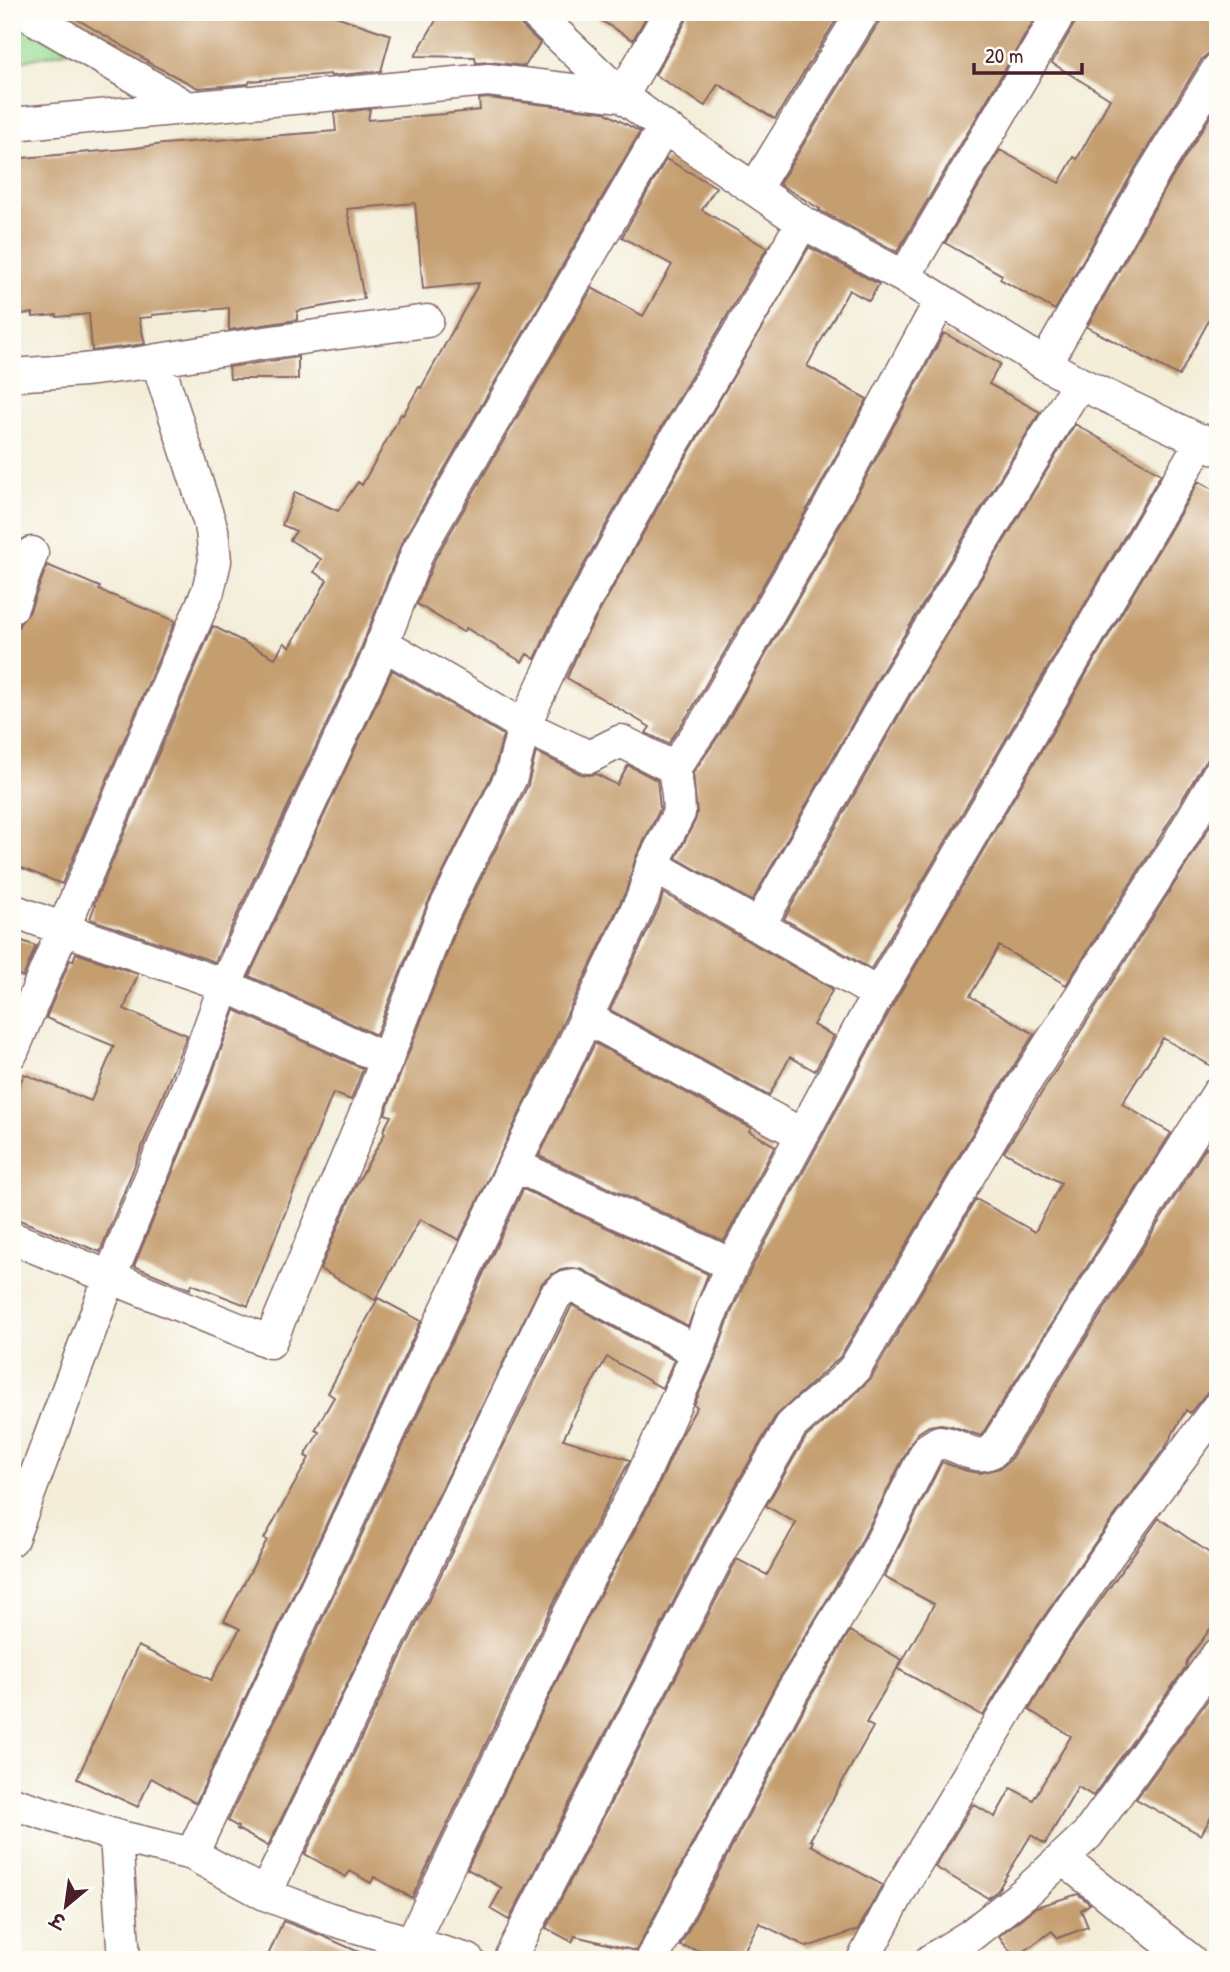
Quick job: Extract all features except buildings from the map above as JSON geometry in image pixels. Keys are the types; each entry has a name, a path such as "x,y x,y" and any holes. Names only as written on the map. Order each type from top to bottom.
{"street":[{"path":"23,12 188,108"},
{"path":"411,1944 566,1619 640,1482 698,1352 712,1308 732,1265 801,1135 878,994 1210,444 1079,383 904,277 802,222 622,96 534,12"},
{"path":"622,96 670,12"},
{"path":"755,188 863,12"},
{"path":"904,277 1060,12"},
{"path":"1045,364 1151,177 1218,69"},
{"path":"12,124 488,80 622,96"},
{"path":"12,1539 110,1277 191,1079 225,985 374,666 418,551 664,127"},
{"path":"12,1238 270,1342 387,1060 443,912 511,777 524,726 566,635 658,469 802,222"},
{"path":"192,1854 514,1165 643,897 652,865 679,813 674,768 706,722 820,525 940,300"},
{"path":"12,375 84,370 426,321"},
{"path":"12,1052 208,591 215,561 212,530 157,360"},
{"path":"760,925 894,687 1079,383"},
{"path":"12,607 32,553"},
{"path":"382,643 524,726 589,757 621,741 674,768"},
{"path":"509,1960 716,1560 791,1426 843,1382 855,1368 1007,1110 1175,849 1218,775"},
{"path":"652,865 878,994"},
{"path":"12,910 225,985 387,1060"},
{"path":"585,1017 801,1135"},
{"path":"652,1960 792,1692 873,1559 928,1449 939,1442 954,1445 976,1455 986,1455 993,1451 1218,1093"},
{"path":"514,1165 732,1265"},
{"path":"265,1894 555,1296 564,1288 575,1286 698,1352"},
{"path":"863,1960 905,1881 1047,1644 1109,1554 1218,1407"},
{"path":"931,1960 971,1934 1027,1891 1088,1834 1218,1654"},
{"path":"12,1803 116,1836 192,1854 265,1894 327,1919 468,1960"},
{"path":"116,1836 124,1960"},
{"path":"1062,1858 1190,1960"}],"green space":[{"path":"12,12 85,48 12,63"}]}
